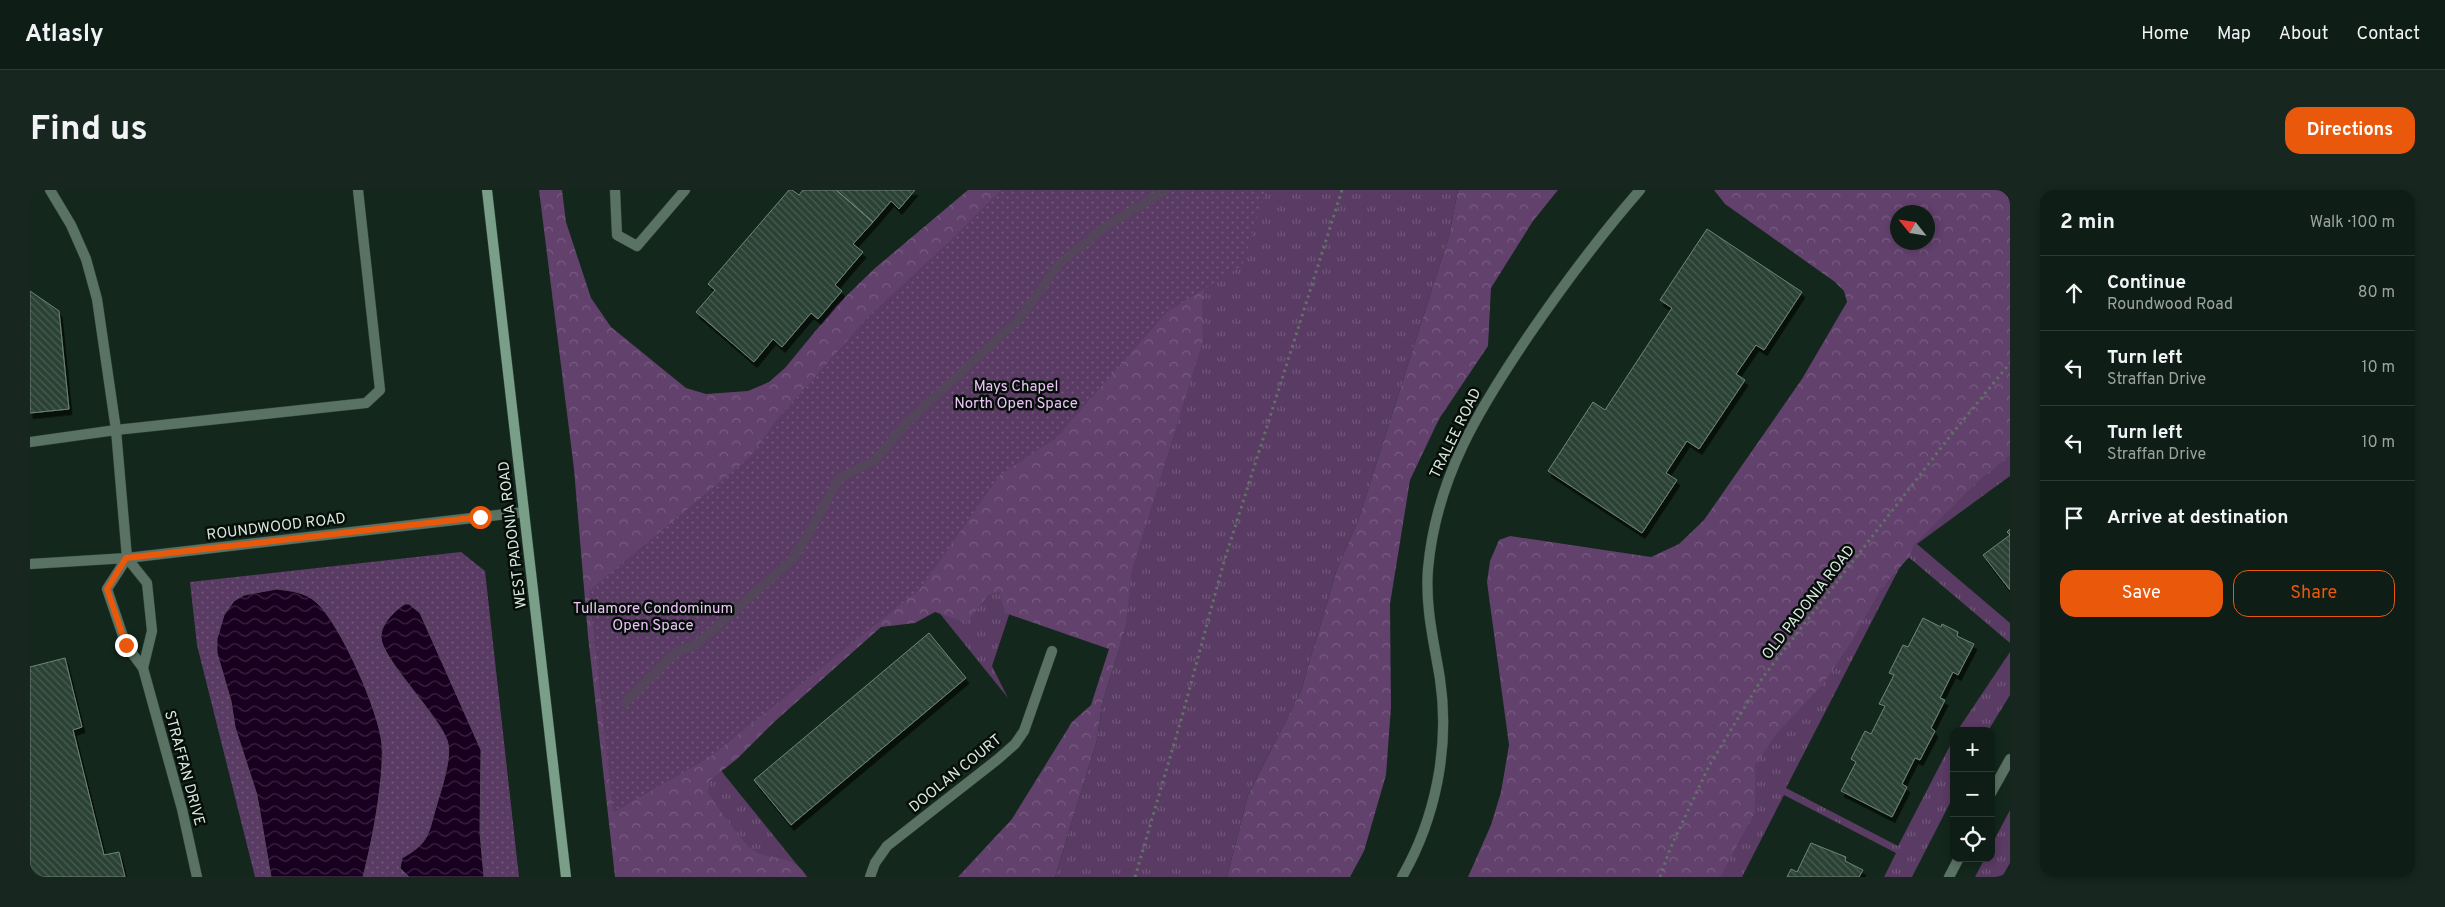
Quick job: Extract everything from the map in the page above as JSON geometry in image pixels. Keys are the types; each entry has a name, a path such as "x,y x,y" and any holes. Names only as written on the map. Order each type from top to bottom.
{"main road":[{"name":"WEST PADONIA ROAD","path":"487,190 566,877"}],"street":[{"path":"50,190 71,225 86,259 97,299 116,430 126,558"},
{"path":"30,442 116,430 366,403 380,390 358,190"},
{"path":"615,190 617,235 637,246 685,190"},
{"name":"TRALEE ROAD","path":"1402,877 1416,854 1438,779 1443,738 1441,690 1429,616 1428,571 1435,521 1448,478 1488,396 1573,270 1640,190"},
{"name":"ROUNDWOOD ROAD","path":"30,564 126,558 524,512"},
{"name":"STRAFFAN DRIVE","path":"143,668 152,630 147,583 126,558 107,589 126,645 143,668 182,809 197,877"},
{"name":"DOOLAN COURT","path":"870,877 874,864 887,846 998,760 1015,744 1028,720 1052,651"},
{"path":"1995,786 2010,759"},
{"path":"1949,877 1957,862"}],"path":[{"path":"1135,877 1184,713 1223,565 1342,190"},
{"name":"OLD PADONIA ROAD","path":"1660,877 1670,849 1709,766 1763,677 1951,435 2010,364"}],"green space":[{"path":"539,190 562,190 566,222 591,298 611,327 686,388 706,394 748,391 769,382 785,368 836,306 874,269 968,190 1230,190 1216,231 1202,302 1203,340 1132,570 1125,630 1102,704 1097,740 1055,877 958,877 1012,819 1072,722 1091,705 1109,649 1005,613 999,592 988,595 967,623 935,612 915,623 881,627 773,723 737,759 709,781 708,793 748,846 764,855 794,863 807,877 615,877 588,636 574,469"},
{"path":"1001,190 1266,190 1242,266 1167,312 1056,438 1000,475 920,589 710,757 613,813 589,591 750,457 776,421 868,317 948,243"},
{"path":"1230,190 1458,190 1449,236 1358,521 1337,569 1301,691 1248,795 1227,877 1055,877 1097,740 1102,704 1125,630 1011,609 992,666 1008,698 920,589"},
{"path":"1458,190 1558,190 1533,221 1491,288 1488,346 1439,419 1410,480 1390,604 1391,707 1386,775 1364,851 1350,877 1227,877 1248,795 1301,691 1337,569 1358,521 1449,236"},
{"path":"1714,190 2010,190 2010,455 1977,482 1913,546 1910,556 1880,590 1852,641 1822,685 1777,733 1755,765 1755,812 1720,877 1468,877 1491,825 1501,792 1509,745 1487,582 1490,561 1499,540 1510,536 1651,557 1679,544 1704,520 1802,379 1847,302 1844,291 1835,282 1725,204"},
{"path":"2010,373 2010,476 1917,544 2010,623 2010,643 1906,555 1786,788 1898,846 1950,746 1950,803 1912,877 1884,877 1896,853 1784,795 1742,877 1661,877"},
{"path":"461,552 485,571 519,877 255,877 197,645 190,582"},
{"path":"2010,652 2010,695 1990,727 1960,727"},
{"path":"710,757 807,877 620,877"},
{"path":"2010,810 2010,863 2002,877 1975,877 1983,862 1995,862 1995,838"}],"water":[{"path":"277,589 298,592 307,596 316,602 326,613 357,669 367,691 380,731 382,745 381,776 363,877 271,877 257,795 235,727 231,701 217,653 217,639 224,615 234,601 244,595"},
{"path":"405,604 409,604 420,613 481,750 480,833 484,877 409,877 400,868 402,858 423,843 429,831 449,755 447,740 441,729 399,672 383,646 381,637 383,627 393,614"}],"building":[{"path":"789,190 799,195 803,190 836,190 873,222 853,244 863,252 835,285 842,291 818,319 811,313 782,347 773,339 754,362 696,312 715,290 708,284"},
{"path":"836,190 915,190 899,209 891,201 873,222"},
{"path":"1707,229 1802,292 1764,350 1756,345 1736,374 1745,380 1699,449 1687,441 1666,473 1677,480 1642,533 1548,471 1593,402 1605,410 1672,308 1660,300"},
{"path":"30,291 59,311 69,409 30,413"},
{"path":"2010,535 2010,590 1983,555"},
{"path":"1923,618 1941,627 1942,624 1958,632 1957,636 1974,644 1958,675 1953,672 1940,698 1945,700 1931,728 1935,731 1920,760 1915,758 1902,784 1907,787 1892,817 1841,791 1856,762 1851,759 1865,731 1871,734 1885,706 1879,704 1894,675 1889,673 1903,645 1908,647"},
{"path":"929,633 966,678 791,825 754,780"},
{"path":"65,658 82,727 73,730 104,855 119,852 125,877 30,877 30,667"},
{"path":"1811,843 1846,857 1845,861 1863,870 1859,877 1787,877 1791,869 1797,872"}],"waterway":[{"path":"625,703 675,653 698,643 794,558 840,478 875,460 906,423 1018,320 1060,263 1105,227 1166,190"}],"route":[{"path":"126,645 107,589 126,558 480,517"}],"park label":[{"name":"Mays Chapel North Open Space","path":"1016,394"},
{"name":"Tullamore Condominum Open Space","path":"653,616"}]}
